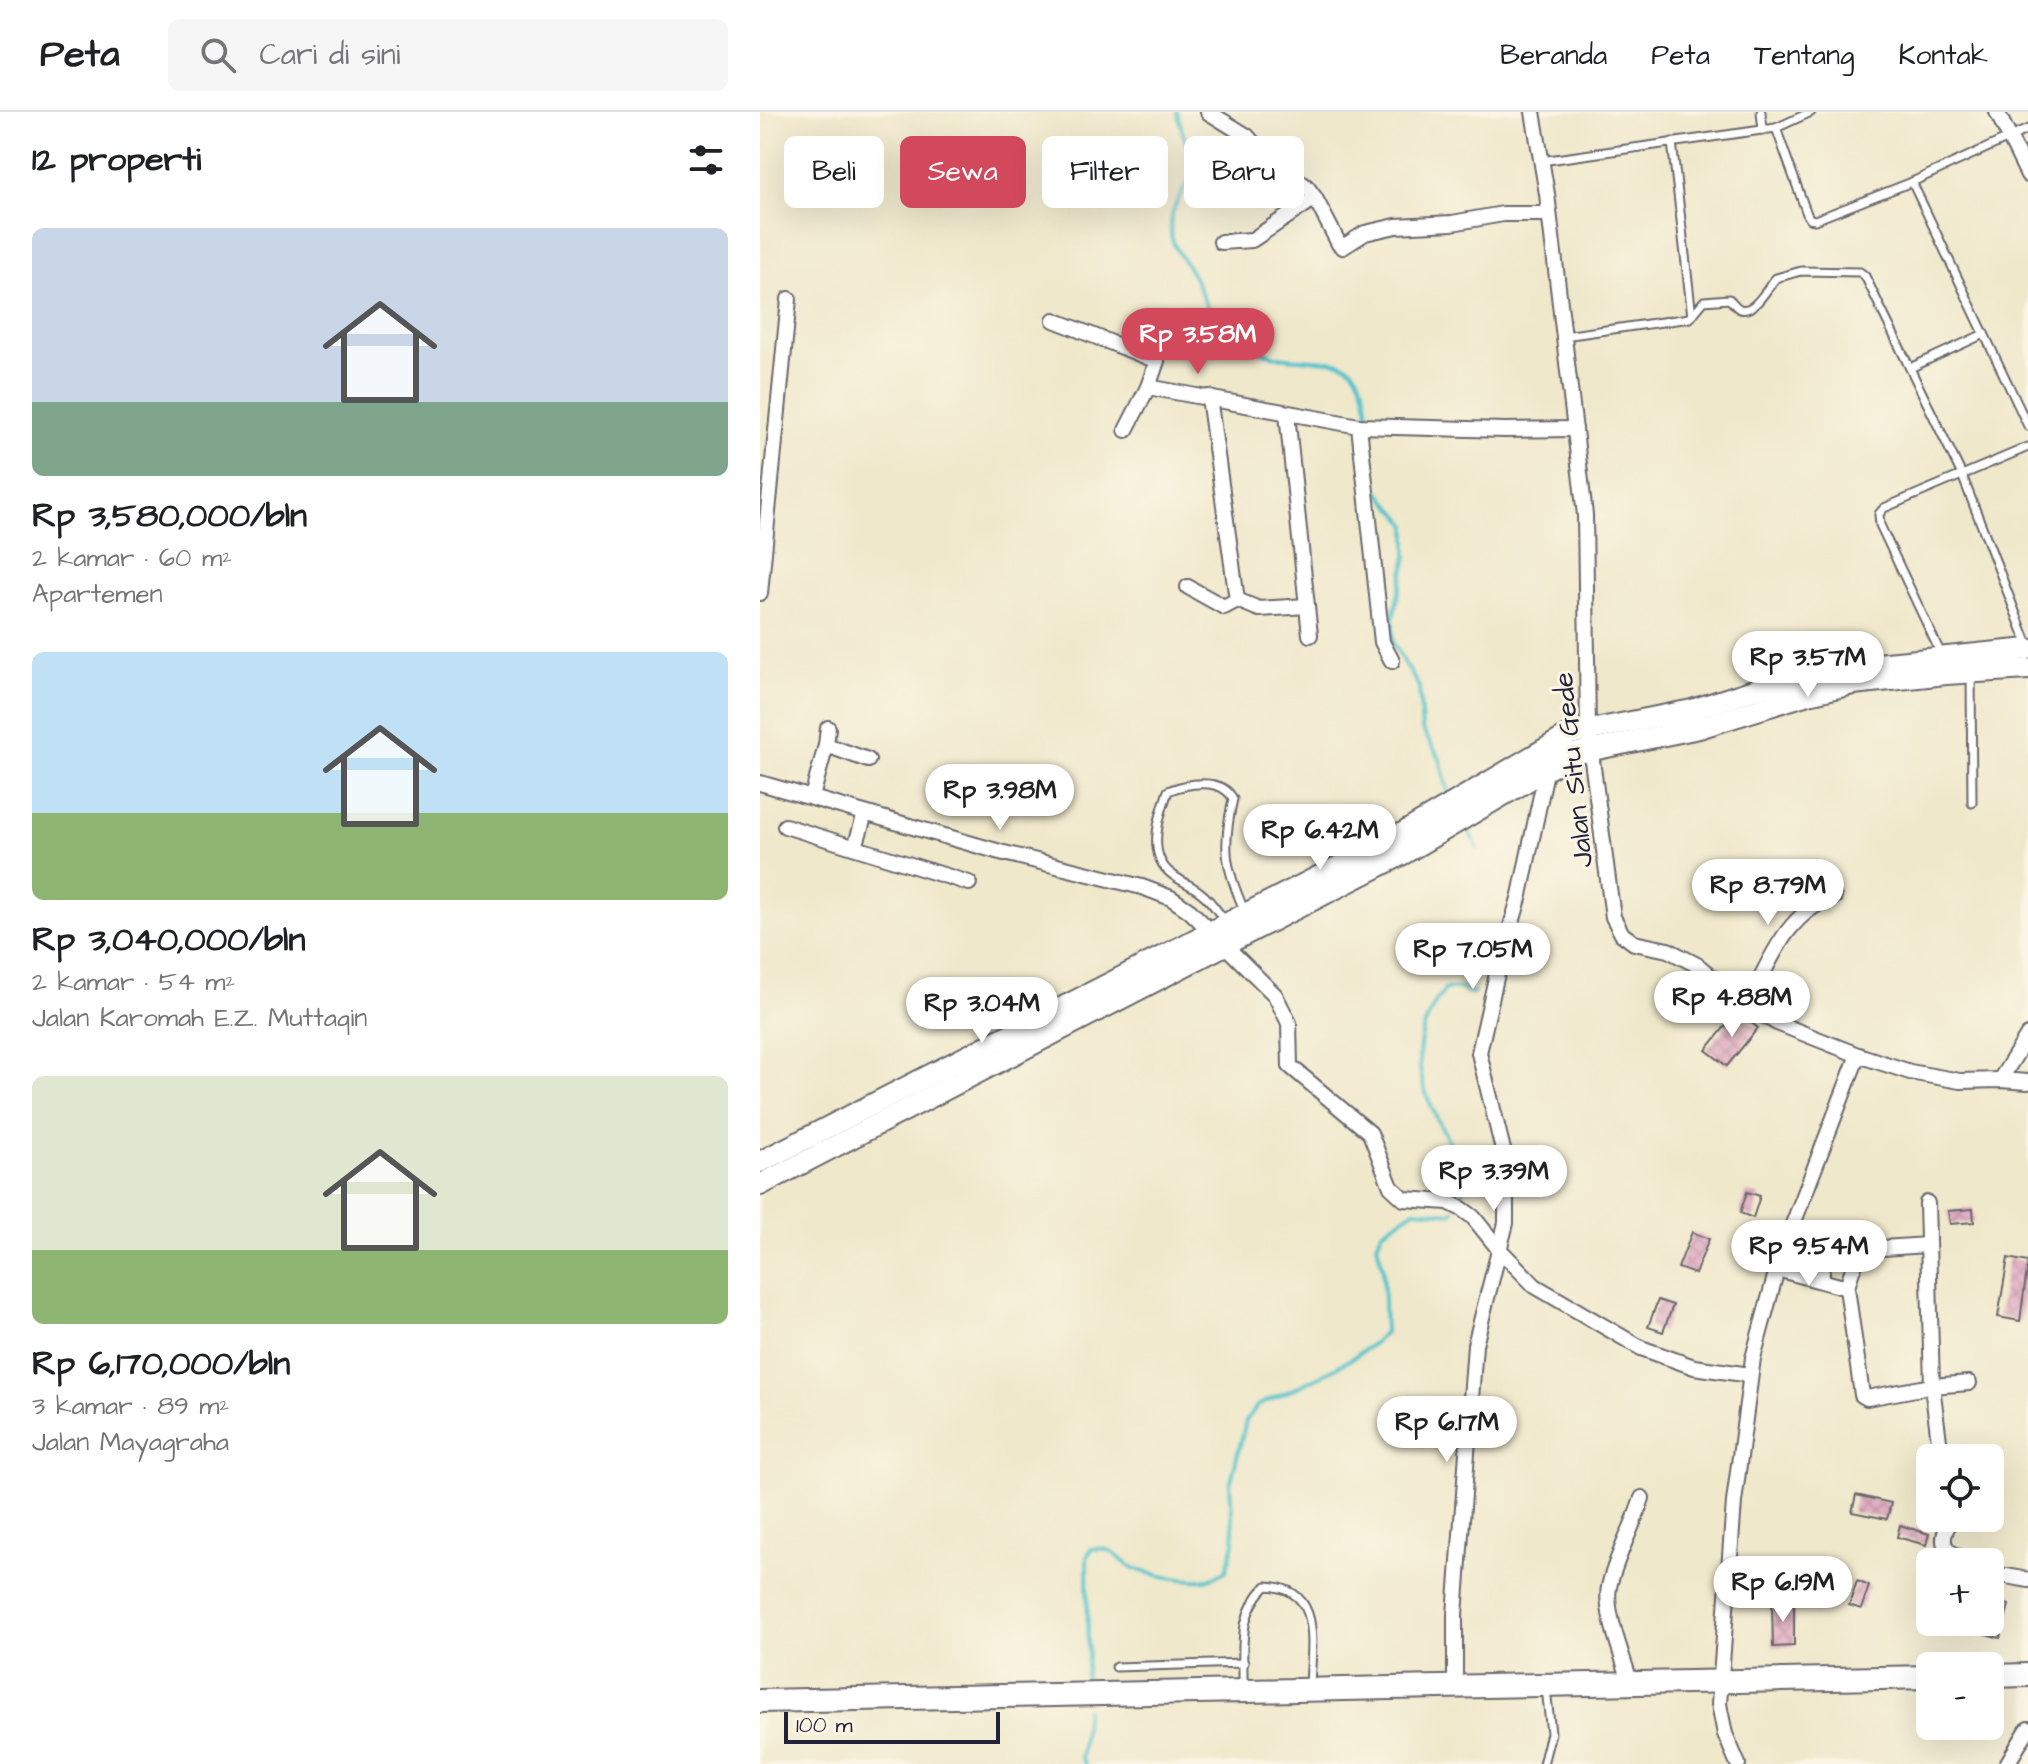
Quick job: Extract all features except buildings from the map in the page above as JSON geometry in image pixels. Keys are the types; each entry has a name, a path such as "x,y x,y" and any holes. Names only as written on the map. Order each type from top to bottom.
{"main road":[{"path":"2004,1676 2028,1675"},
{"path":"760,1701 1916,1677"}],"street":[{"path":"1208,112 1247,136 1264,155 1307,187 1343,247 1365,233 1396,226 1452,223 1503,214 1549,214"},
{"name":"Jalan Situ Gede","path":"1533,112 1549,214 1585,515 1590,740 1613,917 1622,934 1634,943 1668,950 1697,965 1747,1005 1777,1023 1910,1072 1960,1081 2028,1082"},
{"path":"1997,112 2028,175"},
{"path":"1221,242 1252,240 1315,198"},
{"path":"760,593 789,299"},
{"path":"1054,320 1157,361 1148,387 1126,430"},
{"path":"1148,387 1361,426 1575,429"},
{"path":"1209,397 1237,600"},
{"path":"1287,414 1310,635"},
{"path":"1361,426 1382,642 1392,661"},
{"path":"1188,587 1224,607 1237,600"},
{"path":"1237,600 1259,609 1307,606"},
{"path":"760,1185 798,1154 1227,928 1546,770 1590,740 1757,689 1847,667 2028,647"},
{"path":"1465,809 1570,734 1590,740 1699,728 1808,694 1853,684 2028,669"},
{"path":"812,797 828,728"},
{"path":"826,745 868,760"},
{"path":"1455,1687 1455,1615 1475,1345 1506,1223 1506,1162 1479,1053 1520,895 1551,745"},
{"path":"760,783 1000,852 1142,887 1171,898 1190,911 1227,928 1275,995 1289,1023 1290,1066 1370,1133 1391,1187 1404,1199 1448,1202 1462,1209 1473,1217 1535,1286 1641,1348 1694,1367 1750,1375"},
{"path":"855,847 865,814"},
{"path":"785,826 969,883"},
{"path":"1227,928 1366,874 1432,827"},
{"path":"1747,1005 1791,926 1803,912 1820,901 1834,897"},
{"path":"2000,1080 2028,1035"},
{"path":"1738,1764 1725,1734 1719,1704 1734,1502 1750,1375 1778,1263 1858,1055"},
{"path":"760,1162 798,1154"},
{"path":"1927,1203 1932,1386 1939,1441"},
{"path":"1927,1245 1868,1249 1861,1253 1848,1284 1862,1395 1867,1398 1932,1386 1969,1383"},
{"path":"1778,1263 1848,1284"},
{"path":"1631,1685 1608,1603 1609,1588 1642,1498"},
{"path":"2004,1576 2028,1580"},
{"path":"2007,1764 2028,1729"}],"lane":[{"path":"1761,112 1763,130"},
{"path":"1541,161 1776,128 1811,112"},
{"path":"1776,128 1810,219 1815,220 1912,182 2028,129"},
{"path":"1672,142 1692,316"},
{"path":"1912,182 2028,426"},
{"path":"1564,336 1690,318 1704,301 1729,299 1740,309 1745,309 1762,299 1776,278 1801,271 1860,272 1865,276 1962,475 2028,647"},
{"path":"1910,368 1984,334"},
{"path":"1941,656 1880,525 1879,514 1884,508 2028,447"},
{"path":"1971,673 1972,803"},
{"path":"1184,784 1218,785 1229,791 1233,799 1225,835 1227,928 1203,893 1166,870 1159,856 1157,844 1161,812 1168,791 1184,784"},
{"path":"1243,1691 1244,1621 1254,1598 1266,1586 1282,1588 1301,1597 1311,1619 1310,1690"},
{"path":"1116,1667 1244,1663"},
{"path":"1543,1764 1551,1733 1546,1685"}],"waterway":[{"path":"1177,112 1194,172 1174,209 1171,234 1210,311 1233,335 1266,353 1283,358 1337,362 1352,369 1363,387 1369,422"},
{"path":"1369,430 1372,477 1377,490 1407,524 1407,556 1393,618 1393,643 1419,687 1422,729 1440,759 1450,798"},
{"path":"1466,826 1478,849"},
{"path":"1459,1203 1464,1183 1459,1162 1424,1087 1419,1057 1425,1024 1445,989 1461,988 1474,993"},
{"path":"1085,1681 1088,1656 1087,1557 1091,1549 1106,1550 1134,1568 1172,1578 1202,1580 1226,1571 1234,1543 1230,1485 1246,1421 1257,1406 1341,1365 1385,1333 1383,1269 1377,1245 1382,1232 1415,1210 1451,1213 1454,1210"},
{"path":"1085,1764 1081,1758 1086,1709"}]}
